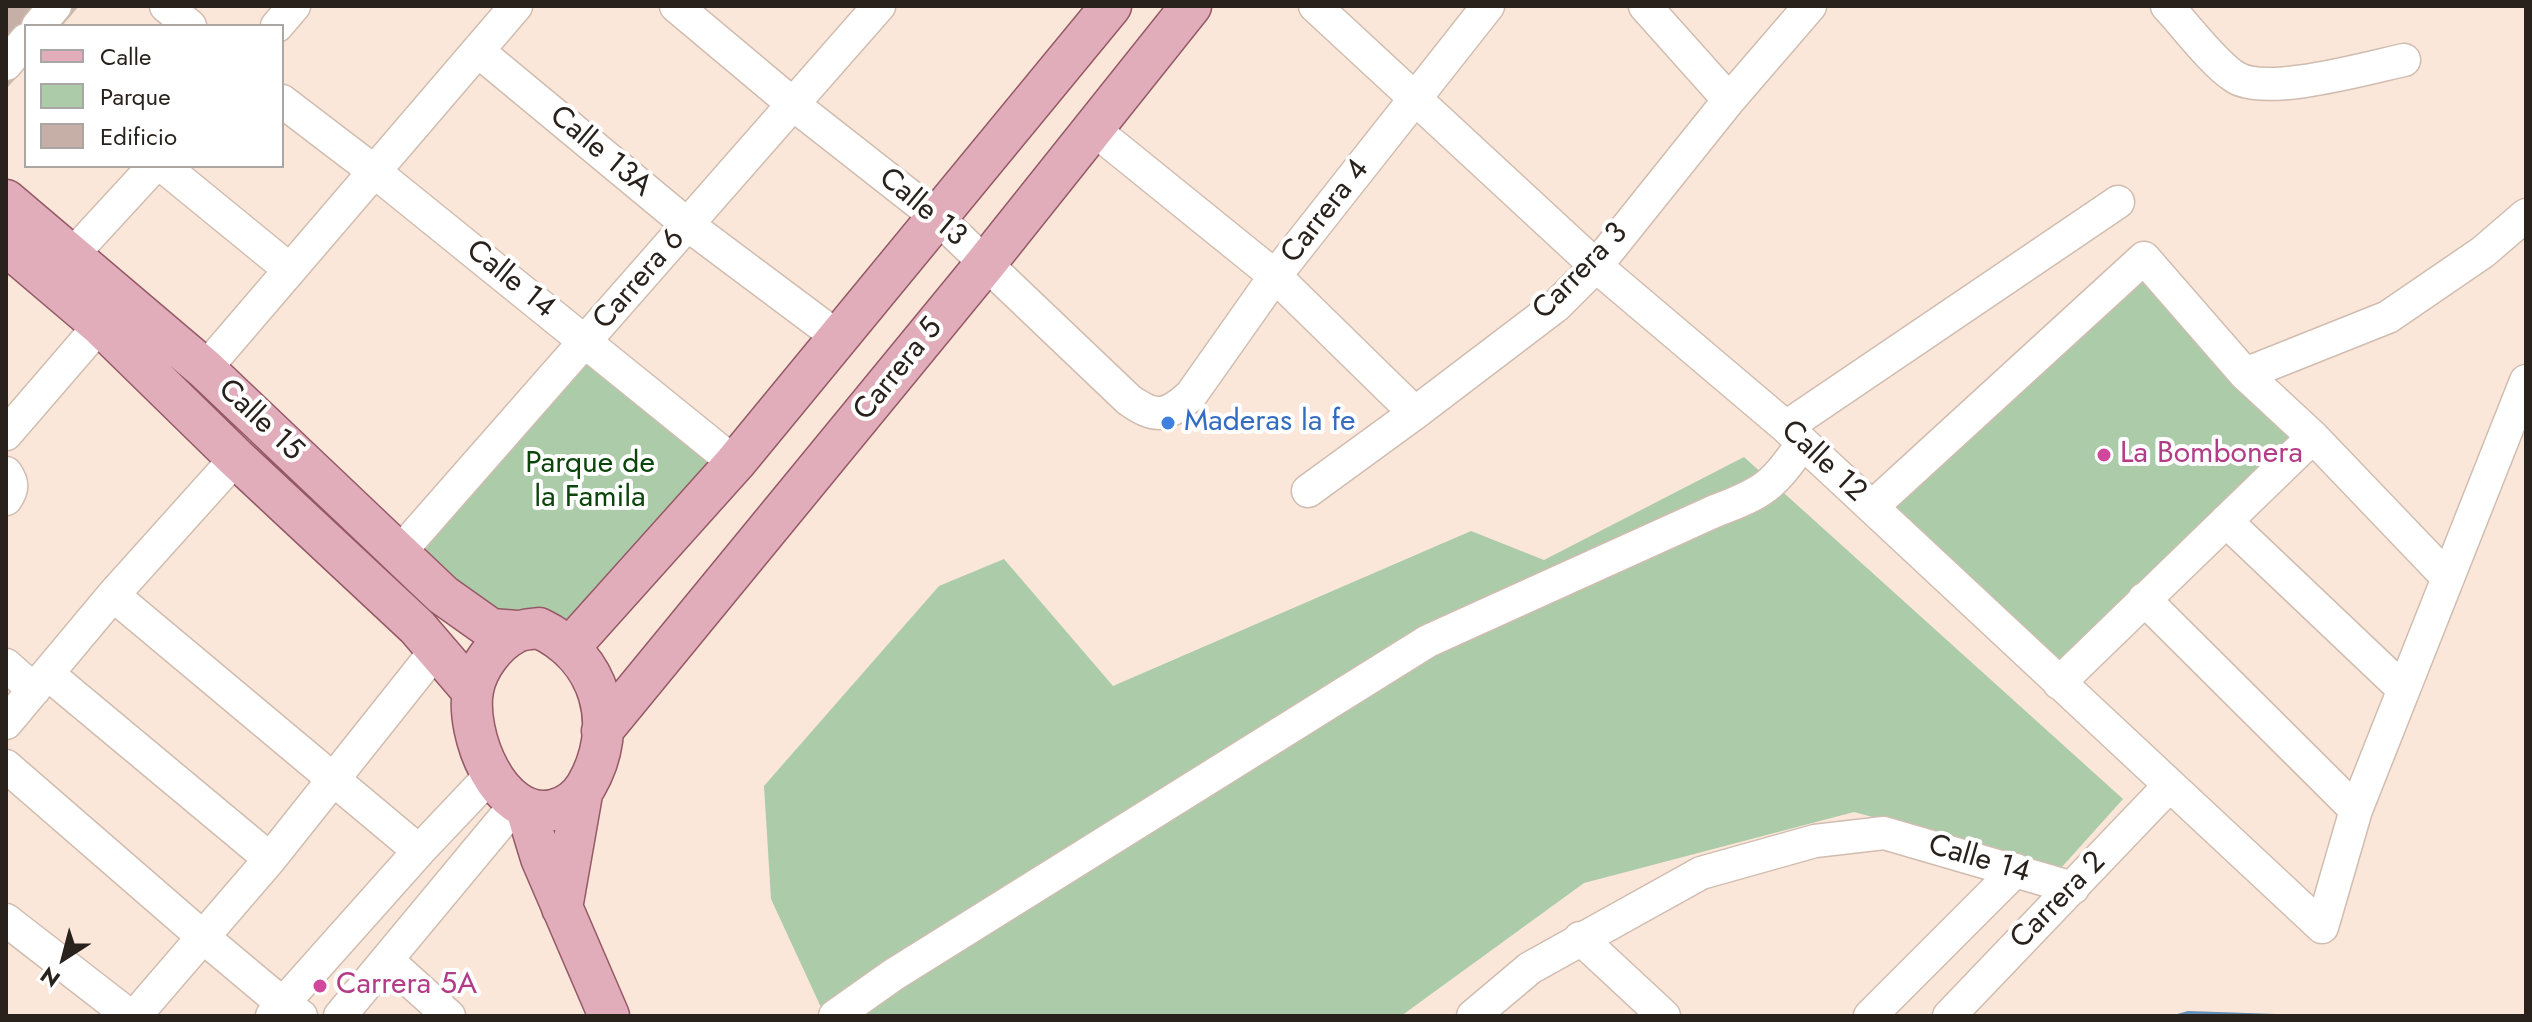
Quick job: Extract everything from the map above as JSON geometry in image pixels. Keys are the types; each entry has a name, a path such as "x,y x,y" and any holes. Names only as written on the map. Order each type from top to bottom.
{"main road":[{"path":"570,647 735,463 1111,6"},
{"name":"Carrera 5","path":"602,731 986,263 1191,6"},
{"name":"Calle 15","path":"6,200 205,369 443,595 491,629 517,631"},
{"name":"Calle 15","path":"6,245 100,325 437,649 472,691"},
{"path":"562,908 582,794 595,767 603,705 595,681 582,659 556,636 539,628 517,631 485,660 472,691 479,745 511,796 536,847 562,908 609,1016"},
{"path":"511,796 542,812 569,805 582,794"}],"street":[{"path":"40,24 55,6"},
{"path":"166,6 188,24"},
{"path":"279,24 294,6"},
{"path":"205,369 516,6"},
{"name":"Calle 13","path":"676,6 794,105 938,218 1129,400 1146,411 1162,414"},
{"name":"Carrera 6","path":"399,553 879,6"},
{"name":"Calle 12","path":"1315,6 1596,266 1795,435 2322,927 2356,810"},
{"name":"Carrera 4","path":"1162,414 1176,409 1191,395 1275,276 1488,6"},
{"path":"1645,6 1729,100"},
{"name":"Carrera 3","path":"1308,491 1557,305 1596,266 1729,100 1810,6"},
{"path":"2180,10 2226,70 2238,79 2261,85 2290,83 2404,60"},
{"name":"Calle 13A","path":"478,51 688,225 839,338"},
{"name":"Calle 14","path":"284,103 375,172 735,463"},
{"path":"1092,128 1275,276 1415,413"},
{"path":"73,254 152,168"},
{"path":"165,168 289,269"},
{"path":"835,1016 893,975 1428,641 1701,517 1752,497 1776,480 1795,435 2118,202"},
{"path":"2245,374 2388,317 2483,252 2526,215"},
{"path":"1872,507 2144,258 2245,374 2313,437 2447,577"},
{"path":"6,434 100,325"},
{"path":"2144,599 2356,810 2526,381"},
{"path":"2059,683 2313,437"},
{"path":"6,723 113,595 236,458"},
{"path":"2226,521 2403,689"},
{"path":"113,595 419,851"},
{"path":"6,920 133,1016 270,859 437,649"},
{"path":"6,665 41,682 270,859"},
{"path":"6,766 285,1012 419,851 511,796"},
{"name":"Carrera 2","path":"1949,1016 2169,786"},
{"path":"340,1016 387,960 511,796"},
{"name":"Calle 14","path":"1580,938 1701,873 1815,841 1884,833 2073,888"},
{"path":"1870,1016 2016,870"},
{"path":"1473,1016 1530,968 1580,938 1664,1016"},
{"path":"387,960 449,1016"}],"green space":[{"path":"2145,265 2294,443 2057,669 1877,508"},
{"name":"Parque de la Famila","path":"586,342 735,463 570,647 517,631 399,553"},
{"path":"1744,457 2123,799 2061,868 1854,812 1584,883 1401,1016 825,1016 771,899 764,786 939,586 1004,559 1113,686 1471,531 1544,560"}],"water":[{"path":"2188,1011 2276,1014 2285,1016 2170,1016"}],"building":[{"path":"6,6 43,6 24,24 6,48"}],"place":[{"name":"Maderas la fe","path":"1168,423"},
{"name":"La Bombonera","path":"2104,455"},
{"name":"Carrera 5A","path":"320,986"}]}
